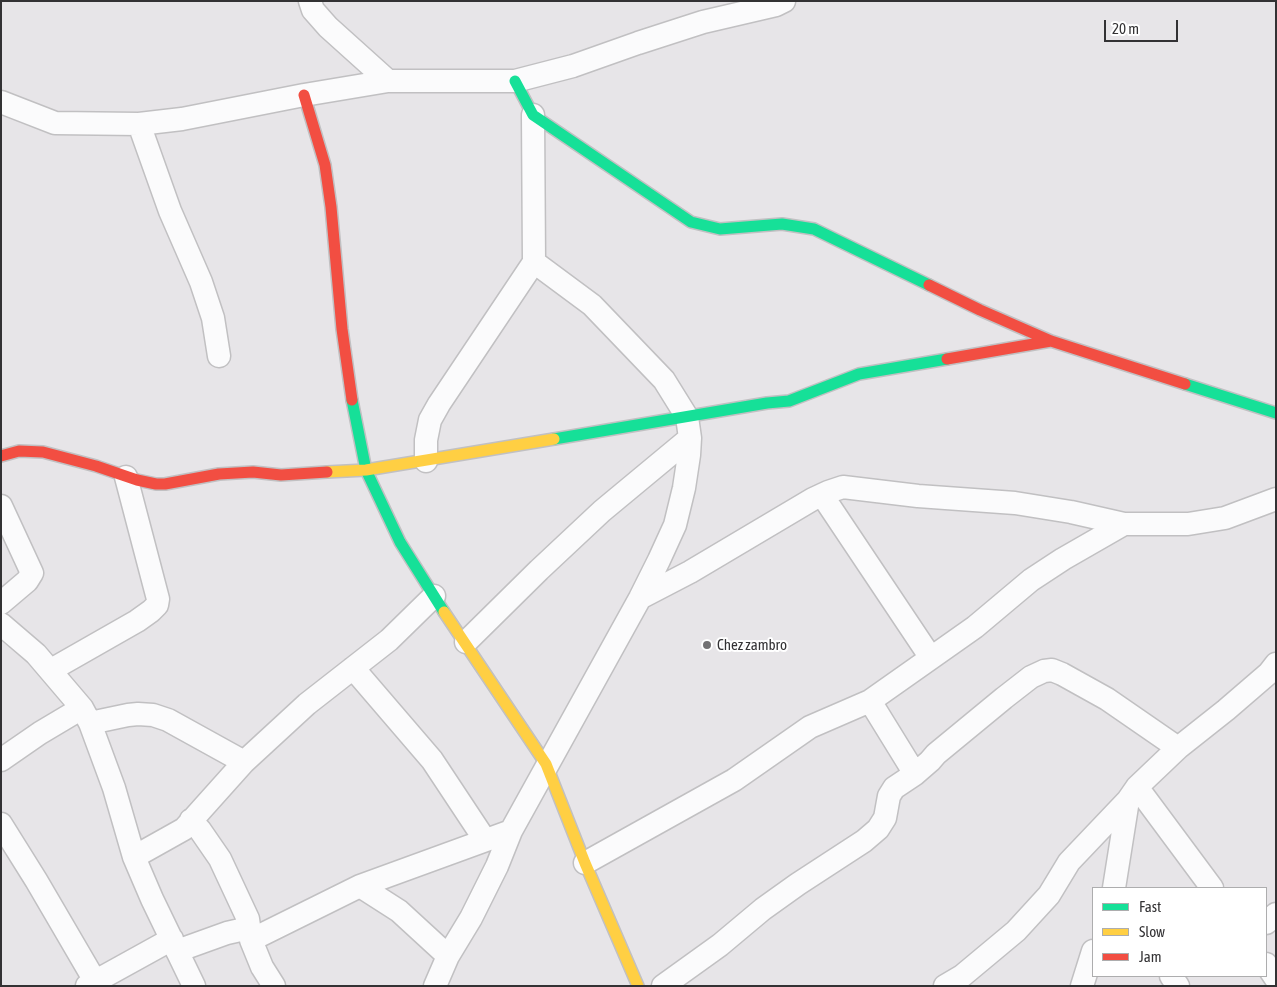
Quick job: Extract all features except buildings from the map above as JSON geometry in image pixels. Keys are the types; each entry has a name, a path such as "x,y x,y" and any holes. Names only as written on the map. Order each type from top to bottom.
{"street":[{"path":"310,1 314,10 328,26 388,81"},
{"path":"1,102 55,123 139,124 182,119 388,81 514,81 573,66 638,42 703,22 776,5 784,1"},
{"path":"514,81 533,115 691,222 720,229 782,224 814,229 980,310 1051,341 1276,413"},
{"path":"304,95 325,165 331,206 342,329 355,420 366,470 400,542 546,764 585,863 638,986"},
{"path":"426,461 426,440 430,420 534,262 533,115"},
{"path":"139,124 170,211 201,282 213,318 219,356"},
{"path":"435,986 448,956 471,918 497,866 511,830 640,598 675,525 690,455 688,428 664,380 592,305 534,262"},
{"path":"1,456 18,451 44,452 96,466 146,483 165,484 219,474 253,472 280,474 366,470 688,428 767,404 789,402 859,374 1051,341"},
{"path":"466,642 538,570 688,428"},
{"path":"51,670 137,621 156,605 158,599 126,477"},
{"path":"640,598 690,572 763,527 822,495 843,487 918,496 1015,503 1071,512 1124,524 1188,524 1225,518 1276,499"},
{"path":"822,495 930,658"},
{"path":"1,506 32,573 27,581 1,603"},
{"path":"585,863 734,780 810,727 870,701 975,627 1031,580 1124,524"},
{"path":"134,857 184,829 244,762 307,704 389,640 434,596"},
{"path":"1,624 24,643 51,670 86,715 114,788 134,857 194,986"},
{"path":"945,986 962,976 1016,932 1048,895 1069,862 1132,793 1178,748 1226,710 1269,673 1276,664"},
{"path":"353,668 432,760 485,840"},
{"path":"663,986 720,945 763,909 864,841 878,829 884,818 888,796 894,788 915,774 936,754 1010,693 1044,670 1052,670 1062,674 1107,699 1178,748"},
{"path":"870,701 915,774"},
{"path":"1,760 40,732 86,715 138,714 152,715 168,720 244,762"},
{"path":"1114,887 1132,793"},
{"path":"1132,793 1211,887"},
{"path":"191,820 220,859 247,915 250,934 262,967 274,986"},
{"path":"1,824 91,984 174,945 227,932 250,934 360,886 511,830"},
{"path":"360,886 399,911 448,956"},
{"path":"1082,986 1092,954"},
{"path":"1267,966 1276,979"}],"traffic: fast":[{"path":"515,81 533,115 691,222 720,229 782,224 814,229 929,285"},
{"path":"554,439 767,403 789,401 859,374 947,359"},
{"path":"1185,384 1276,413"},
{"path":"352,400 366,470 400,542 444,612"}],"traffic: slow":[{"path":"327,472 366,470 554,439"},
{"path":"444,612 546,764 585,863 638,986"}],"traffic: jam":[{"path":"304,95 325,165 331,207 342,329 352,400"},
{"path":"929,285 1051,341 1185,384"},
{"path":"947,359 1051,341"},
{"path":"1,456 19,451 43,452 156,484 219,474 253,472 281,475 327,472"}],"place":[{"name":"Chez zambro","path":"707,645"}]}
